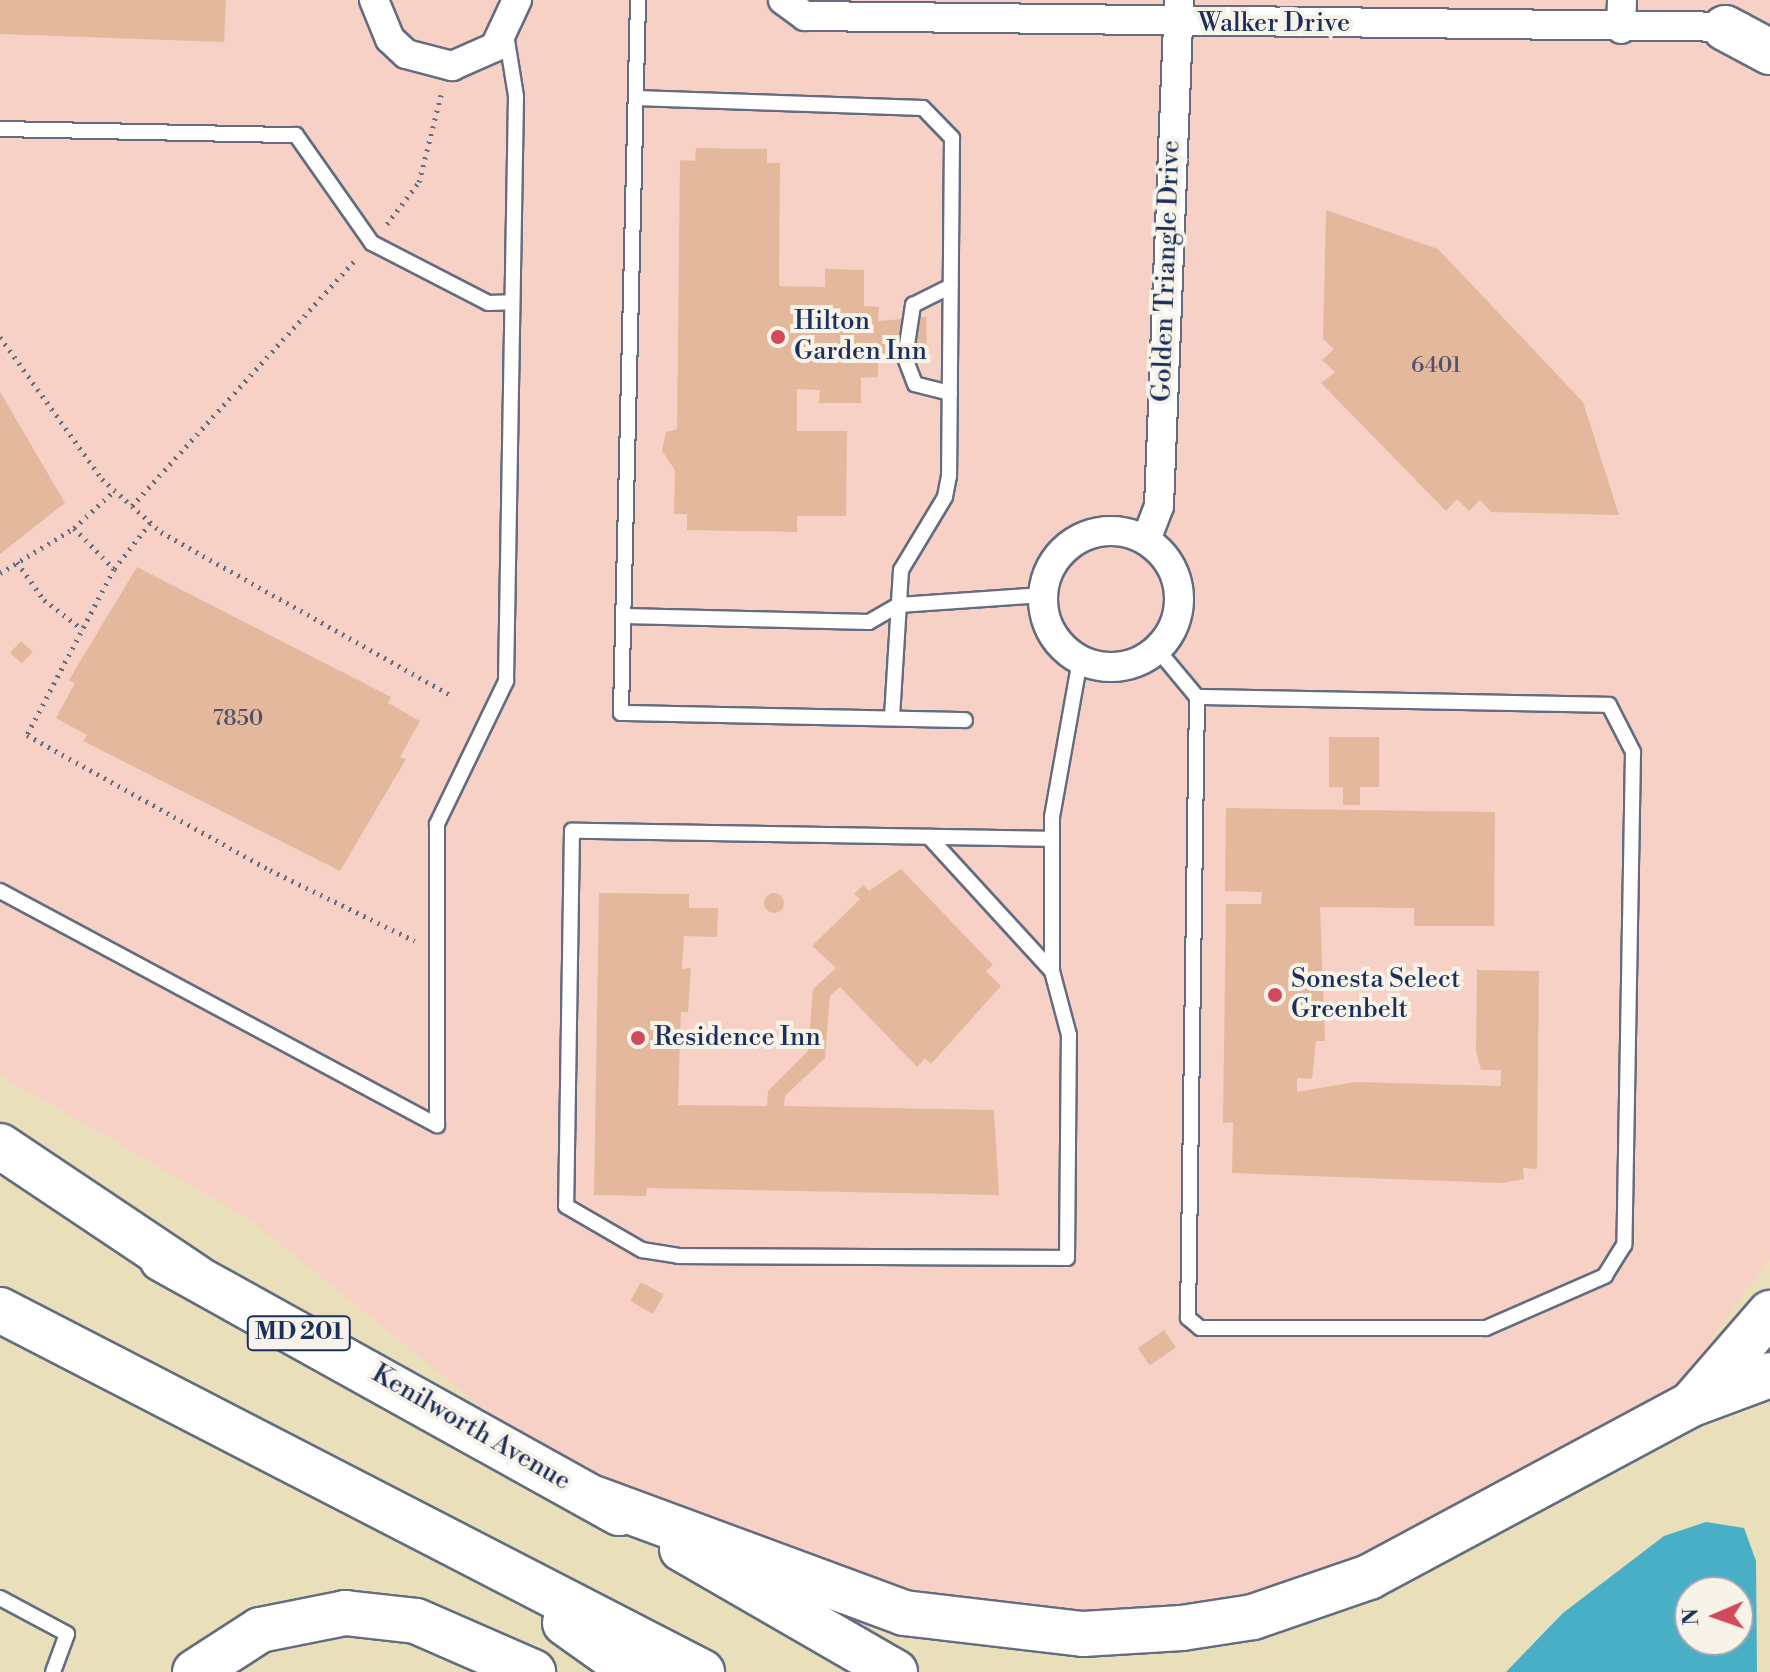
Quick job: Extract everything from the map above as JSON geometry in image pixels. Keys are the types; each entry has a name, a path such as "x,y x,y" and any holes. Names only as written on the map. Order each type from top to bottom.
{"main road":[{"path":"1725,28 1770,52"},
{"path":"0,1146 194,1276"},
{"name":"Kenilworth Avenue","path":"0,1172 596,1499 895,1672"},
{"path":"0,1310 422,1523 702,1672"},
{"path":"1692,1404 1770,1313"},
{"path":"596,1499 904,1613 1083,1634 1182,1628 1253,1617 1369,1577 1692,1404 1770,1375"},
{"path":"422,1523 634,1672"},
{"path":"195,1672 260,1630 345,1613 416,1621 533,1672"}],"street":[{"path":"374,0 390,39 426,63 478,58 506,34 517,0"},
{"name":"Walker Drive","path":"783,0 805,16 1179,12 1621,29 1770,27"},
{"path":"1621,29 1622,0"},
{"name":"Golden Triangle Drive","path":"1146,540 1159,506 1179,12"},
{"path":"1109,530 1146,540 1174,569 1180,597 1172,632 1157,649 1114,668 1080,660 1049,628 1043,595 1048,572 1078,539 1109,530"}],"lane":[{"path":"638,0 621,713 965,720"},
{"path":"0,891 437,1125 437,824 506,681 516,96 506,34"},
{"path":"636,98 923,108 952,138 950,393 945,497 901,570 892,718"},
{"path":"0,129 296,135 372,243 488,303 512,302"},
{"path":"950,393 915,384 905,358 913,305 951,286"},
{"path":"624,616 869,622 899,605 1043,595"},
{"path":"1157,649 1197,697 1188,1318 1200,1328 1486,1328 1605,1276 1624,1245 1633,752 1609,705 1197,697"},
{"path":"1052,839 572,831 566,1206 642,1250 678,1256 1067,1258 1069,1035 1052,971 1052,839 1080,660"},
{"path":"929,837 1052,971"},
{"path":"0,1598 67,1634 53,1672"}],"path":[{"path":"132,506 372,243 419,182 441,95"},
{"path":"0,337 115,490 150,523 454,697"},
{"path":"0,573 74,528 115,490"},
{"path":"150,523 114,569 27,735 407,941 437,941"},
{"path":"74,528 114,569"},
{"path":"17,562 44,600 82,629"}],"shaded area":[{"path":"0,0 1770,0 1770,1258 1712,1337 1692,1404 1253,1617 954,1622 596,1499 249,1219 0,1075"}],"water":[{"path":"1706,1522 1744,1528 1756,1561 1757,1672 1506,1672 1563,1613 1664,1536"}],"building":[{"path":"0,0 226,0 224,42 0,34"},
{"name":"Hilton Garden Inn","path":"696,148 767,149 767,163 780,163 779,286 825,287 825,269 864,270 864,306 879,307 878,321 926,317 927,358 878,353 878,377 861,378 861,403 819,403 820,390 797,389 797,431 847,431 846,516 797,516 797,532 687,530 687,514 674,514 675,470 662,451 666,432 677,429 680,160 695,161"},
{"path":"1326,210 1438,249 1583,402 1619,515 1491,512 1480,500 1469,511 1457,499 1446,511 1321,383 1335,372 1322,360 1334,349 1323,339"},
{"path":"0,392 65,503 0,554"},
{"path":"137,567 391,697 388,703 420,721 400,757 406,759 340,871 83,741 87,735 56,718 75,683 69,680"},
{"path":"21,641 33,652 22,664 10,653"},
{"path":"1329,737 1379,737 1379,787 1360,787 1360,805 1343,805 1343,787 1329,787"},
{"name":"Sonesta Select Greenbelt","path":"1226,808 1495,812 1494,926 1414,926 1414,908 1320,907 1325,1041 1316,1041 1312,1079 1297,1078 1297,1092 1355,1082 1501,1086 1501,1070 1481,1070 1476,1051 1477,970 1539,971 1537,1169 1523,1168 1524,1179 1502,1183 1232,1173 1233,1122 1223,1123 1226,904 1261,904 1262,892 1225,891"},
{"name":"Residence Inn","path":"901,869 993,965 986,971 1001,986 931,1064 925,1058 917,1067 840,987 830,996 825,1058 785,1096 784,1106 994,1110 999,1195 647,1188 646,1196 594,1195 599,893 689,894 689,908 718,908 717,937 684,936 682,969 691,968 688,1012 681,1012 678,1105 767,1106 768,1091 808,1051 813,989 836,968 812,946 860,899 854,894 863,885 869,891"},
{"path":"774,893 781,896 784,903 781,910 774,913 767,910 764,903 767,896"},
{"path":"641,1282 664,1295 653,1314 630,1301"},
{"path":"1164,1330 1176,1347 1150,1366 1138,1348"}],"place":[{"name":"Hilton Garden Inn","path":"778,337"},
{"name":"Sonesta Select Greenbelt","path":"1275,995"},
{"name":"Residence Inn","path":"638,1038"}]}
